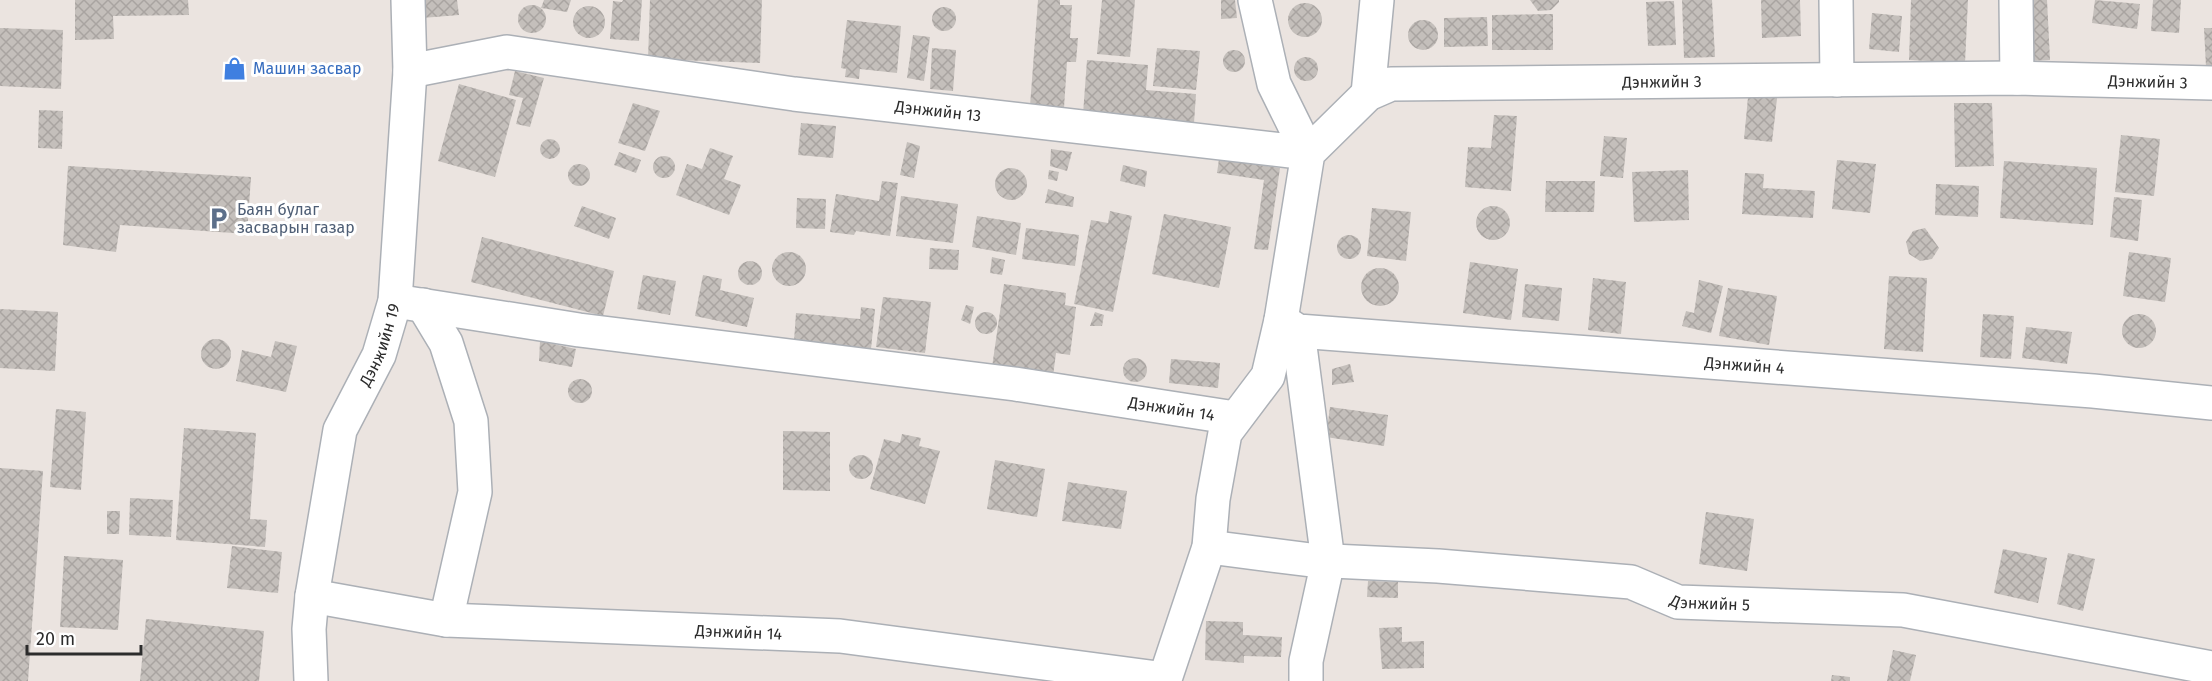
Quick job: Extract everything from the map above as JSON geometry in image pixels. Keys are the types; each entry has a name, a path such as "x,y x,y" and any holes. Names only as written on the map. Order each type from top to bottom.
{"street":[{"name":"Дэнжийн 19","path":"311,681 309,629 312,596 340,430 409,303 408,0"},
{"path":"1255,0 1274,84 1308,153 1289,326 1328,561 1306,661 1306,681"},
{"path":"1368,94 1377,0"},
{"path":"1836,0 1837,80"},
{"path":"2016,0 2017,78"},
{"name":"Дэнжийн 13","path":"410,71 507,52 794,94 1308,153"},
{"name":"Дэнжийн 3","path":"1308,153 1368,94 1391,84 2017,78 2212,83"},
{"path":"409,303 446,343 471,421 475,492 446,621"},
{"name":"Дэнжийн 14","path":"409,303 579,330 1015,384 1235,418"},
{"path":"1209,547 1213,499 1225,433 1268,376 1289,326"},
{"name":"Дэнжийн 4","path":"1289,326 2081,390 2212,403"},
{"name":"Дэнжийн 14","path":"312,596 446,621 840,636 1165,679 1209,547"},
{"name":"Дэнжийн 5","path":"1209,547 1328,561 1438,566 1631,582 1678,602 1903,610 2212,668"}],"building":[{"path":"75,0 188,0 189,15 113,16 114,39 75,40"},
{"path":"421,0 457,0 459,15 422,18"},
{"path":"544,0 571,0 567,12 541,8"},
{"path":"623,0 642,0 639,41 610,39 613,1 622,2"},
{"path":"650,0 762,0 760,63 648,59"},
{"path":"1038,0 1060,0 1060,5 1072,5 1070,38 1078,38 1076,62 1067,62 1064,108 1030,106"},
{"path":"1102,0 1135,0 1130,57 1097,54"},
{"path":"1221,0 1235,0 1237,18 1221,19"},
{"path":"1530,0 1559,0 1559,2 1551,10 1538,11"},
{"path":"1682,0 1712,0 1715,57 1684,58"},
{"path":"1761,0 1800,0 1801,36 1762,38"},
{"path":"1911,0 1968,0 1965,63 1909,60"},
{"path":"2019,0 2047,0 2050,60 2022,61"},
{"path":"2095,0 2140,4 2137,29 2092,23"},
{"path":"2153,0 2181,0 2179,33 2151,31"},
{"path":"1674,1 1676,45 1648,46 1646,2"},
{"path":"1305,3 1317,8 1322,20 1317,32 1305,37 1293,32 1288,20 1293,8"},
{"path":"532,5 542,9 546,19 542,29 532,33 522,29 518,19 522,9"},
{"path":"589,6 601,10 605,22 601,34 589,38 577,34 573,22 577,10"},
{"path":"944,7 953,10 956,19 953,28 944,31 935,28 932,19 935,10"},
{"path":"1872,13 1902,16 1899,52 1869,49"},
{"path":"1553,14 1553,50 1492,50 1492,15"},
{"path":"1487,17 1488,46 1444,47 1444,18"},
{"path":"847,20 901,26 897,73 860,69 859,79 845,77 846,69 841,68"},
{"path":"1423,20 1434,24 1438,35 1434,46 1423,50 1412,46 1408,35 1412,24"},
{"path":"0,28 63,30 61,89 0,86"},
{"path":"2204,28 2212,28 2212,67 2206,67"},
{"path":"913,35 930,37 924,81 907,78"},
{"path":"932,48 956,50 953,91 930,89"},
{"path":"1157,48 1200,51 1196,90 1153,86"},
{"path":"1234,50 1242,53 1245,61 1242,69 1234,72 1226,69 1223,61 1226,53"},
{"path":"1306,57 1311,58 1317,64 1317,74 1311,80 1306,81 1301,80 1295,74 1294,69 1295,64 1301,58"},
{"path":"1087,60 1148,65 1146,90 1196,94 1194,123 1083,114"},
{"path":"515,71 544,78 530,127 516,124 523,98 509,95"},
{"path":"459,84 516,100 495,177 438,161"},
{"path":"1749,87 1778,90 1772,142 1744,139"},
{"path":"633,103 660,111 645,151 618,143"},
{"path":"1954,103 1992,103 1994,166 1955,167"},
{"path":"39,110 63,111 62,149 38,148"},
{"path":"1494,115 1517,116 1511,191 1465,187 1468,147 1491,148"},
{"path":"801,123 836,126 833,158 798,155"},
{"path":"2121,135 2160,139 2154,196 2115,192"},
{"path":"1604,136 1627,138 1623,178 1600,176"},
{"path":"550,139 557,142 560,149 557,156 550,159 543,156 540,149 543,142"},
{"path":"907,142 920,146 914,178 900,175"},
{"path":"710,148 733,156 724,179 741,185 729,215 676,195 687,164 702,169"},
{"path":"1051,149 1072,152 1067,171 1050,166"},
{"path":"619,152 641,160 636,173 614,165"},
{"path":"664,156 672,159 675,167 672,175 664,178 656,175 653,167 656,159"},
{"path":"1219,159 1280,168 1268,250 1254,249 1264,180 1217,173"},
{"path":"1837,160 1876,164 1870,213 1832,209"},
{"path":"2004,161 2097,168 2093,225 2000,218"},
{"path":"575,164 583,164 590,171 590,179 583,186 575,186 568,179 568,171"},
{"path":"1123,165 1147,171 1145,187 1120,181"},
{"path":"68,166 251,177 247,234 120,225 116,252 63,245"},
{"path":"1011,168 1022,173 1027,184 1022,195 1011,200 1000,195 995,184 1000,173"},
{"path":"1049,170 1059,172 1057,181 1048,179"},
{"path":"1688,170 1689,220 1634,222 1632,172"},
{"path":"1745,173 1764,174 1763,188 1815,191 1813,218 1742,214"},
{"path":"882,181 898,183 890,236 856,231 854,235 830,232 836,194 879,201"},
{"path":"1546,181 1595,181 1594,212 1545,212"},
{"path":"1936,184 1979,186 1978,217 1935,215"},
{"path":"1048,189 1074,197 1073,207 1045,203"},
{"path":"901,196 958,204 953,243 896,236"},
{"path":"2114,197 2142,200 2138,241 2110,237"},
{"path":"797,198 826,199 825,229 796,228"},
{"path":"582,206 616,218 609,239 574,226"},
{"path":"1493,206 1505,211 1510,223 1505,235 1493,240 1481,235 1476,223 1481,211"},
{"path":"1372,208 1411,212 1406,261 1367,256"},
{"path":"1110,211 1132,216 1113,312 1074,304 1091,220 1108,223"},
{"path":"1164,214 1231,227 1219,288 1152,274"},
{"path":"977,216 1021,223 1016,255 972,247"},
{"path":"1026,228 1079,235 1075,266 1022,259"},
{"path":"1925,228 1939,248 1932,259 1920,261 1909,254 1906,242 1913,231"},
{"path":"1349,235 1358,238 1361,247 1358,256 1349,259 1340,256 1337,247 1340,238"},
{"path":"482,237 614,271 603,316 471,282"},
{"path":"930,248 959,250 958,270 929,269"},
{"path":"789,252 801,257 806,269 801,281 789,286 777,281 772,269 777,257"},
{"path":"2129,252 2171,258 2165,302 2123,296"},
{"path":"992,257 1005,260 1002,275 990,273"},
{"path":"745,261 755,261 762,268 762,278 755,285 745,285 738,278 738,268"},
{"path":"1470,262 1518,269 1511,320 1463,313"},
{"path":"1380,268 1394,273 1399,287 1394,301 1380,306 1366,301 1361,287 1366,273"},
{"path":"643,275 676,281 670,315 637,309"},
{"path":"703,275 722,279 720,290 754,298 747,327 695,316"},
{"path":"1889,276 1927,278 1923,352 1884,349"},
{"path":"1593,278 1626,282 1621,334 1588,330"},
{"path":"1699,280 1723,286 1711,333 1682,326 1686,311 1694,313"},
{"path":"1004,284 1066,293 1065,305 1076,307 1070,355 1056,353 1053,376 992,367"},
{"path":"1525,284 1562,288 1559,321 1522,317"},
{"path":"1728,288 1777,296 1769,345 1719,336"},
{"path":"883,297 931,302 925,353 876,347"},
{"path":"966,305 974,307 970,324 961,320"},
{"path":"861,307 875,309 871,349 794,341 796,313 860,319"},
{"path":"0,309 58,312 55,371 0,368"},
{"path":"986,312 994,315 997,323 994,331 986,334 978,331 975,323 978,315"},
{"path":"1095,312 1104,315 1102,326 1090,326"},
{"path":"1983,314 2014,316 2011,359 1980,357"},
{"path":"2139,314 2151,319 2156,331 2151,343 2139,348 2127,343 2122,331 2127,319"},
{"path":"2026,327 2072,332 2067,364 2022,358"},
{"path":"216,339 227,343 231,354 227,365 216,369 205,365 201,354 205,343"},
{"path":"275,341 297,346 286,392 236,381 242,350 271,357"},
{"path":"540,341 576,349 572,367 539,361"},
{"path":"1135,358 1143,362 1147,370 1143,378 1135,382 1127,378 1123,370 1127,362"},
{"path":"1171,359 1220,363 1218,388 1169,383"},
{"path":"1350,364 1354,382 1332,385 1332,369"},
{"path":"580,379 588,383 592,391 588,399 580,403 572,399 568,391 572,383"},
{"path":"1330,407 1388,415 1384,446 1326,437"},
{"path":"56,409 86,412 81,490 50,487"},
{"path":"184,428 256,433 250,519 267,520 265,547 176,540"},
{"path":"783,431 830,432 830,491 783,490"},
{"path":"902,434 921,438 919,446 940,451 925,504 870,489 884,439 900,443"},
{"path":"861,455 869,459 873,467 869,475 861,479 853,475 849,467 853,459"},
{"path":"995,460 1045,469 1037,517 987,509"},
{"path":"0,468 43,471 28,681 0,681"},
{"path":"1068,482 1127,491 1121,529 1062,521"},
{"path":"130,498 173,500 171,537 129,535"},
{"path":"107,511 120,511 119,534 107,534"},
{"path":"1706,512 1754,519 1747,571 1699,564"},
{"path":"232,546 282,552 278,593 227,588"},
{"path":"2003,549 2047,558 2038,603 1994,593"},
{"path":"2068,553 2095,559 2083,611 2057,604"},
{"path":"64,556 123,560 118,630 60,627"},
{"path":"1368,581 1398,582 1398,598 1367,597"},
{"path":"146,619 264,631 259,681 140,681"},
{"path":"1206,621 1243,622 1243,635 1282,637 1281,657 1244,656 1244,663 1205,660"},
{"path":"1402,627 1402,642 1424,641 1424,668 1382,669 1379,628"},
{"path":"1893,650 1916,655 1910,681 1887,681"},
{"path":"1832,675 1850,677 1850,681 1831,681"}],"place":[{"name":"Машин засвар","path":"235,68"},
{"name":"Баян булаг засварын газар","path":"219,218"}]}
